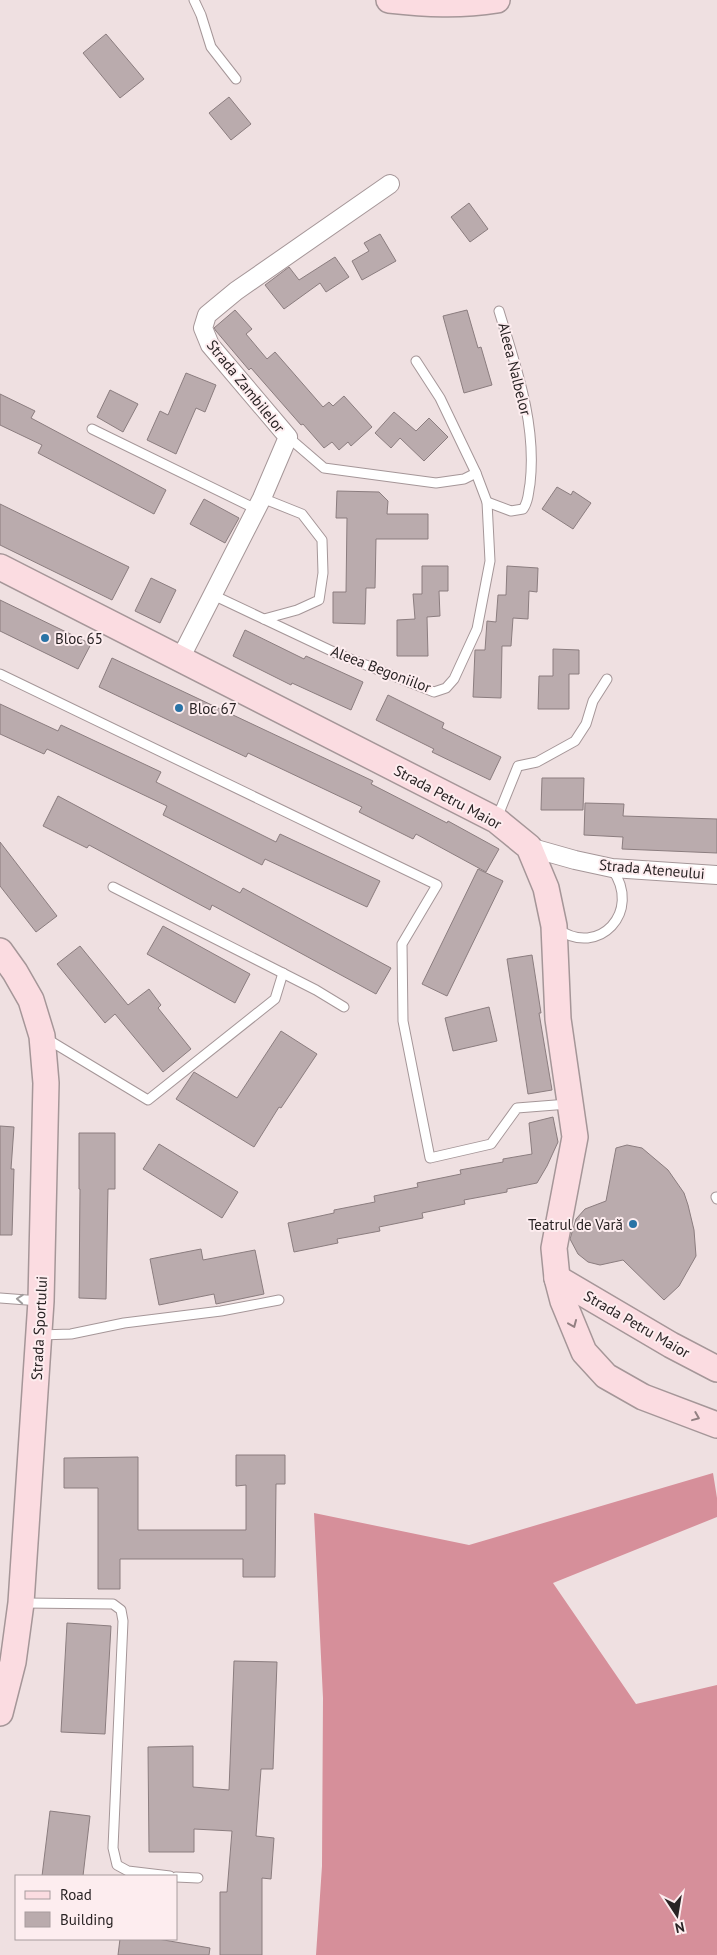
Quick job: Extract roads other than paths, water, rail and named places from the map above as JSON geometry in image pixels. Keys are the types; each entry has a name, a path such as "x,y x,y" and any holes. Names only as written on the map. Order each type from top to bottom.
{"street":[{"path":"389,0 424,4 467,5 497,0"},
{"name":"Strada Zambilelor","path":"180,659 259,504 288,437 210,345 203,328 207,315 236,291 390,184"},
{"name":"Strada Petru Maior","path":"0,567 496,820 529,847 546,888 554,926 558,1019 575,1137 554,1248 557,1278 563,1301 584,1352 606,1376 643,1397 717,1425"},
{"name":"Strada Ateneului","path":"529,847 612,868 717,875"},
{"name":"Strada Sportului","path":"0,951 15,972 30,1000 42,1036 46,1082 39,1334 10,1604 13,1662 0,1713"},
{"name":"Strada Petru Maior","path":"557,1278 717,1369"}],"lane":[{"path":"194,0 211,47 236,79"},
{"name":"Aleea Nalbelor","path":"487,502 511,511 523,509 527,502 531,469 530,435 525,396 499,311"},
{"name":"Aleea Begoniilor","path":"212,595 338,654 419,687 434,692 446,688 454,679 477,629 490,561 487,502 476,473 440,398 416,361"},
{"path":"92,429 259,504 302,514 322,540 323,574 319,600 297,610 264,619"},
{"path":"288,437 324,468 436,483 464,479 476,473"},
{"path":"0,674 437,884 402,944 403,1021 430,1158 491,1144 517,1108 571,1104"},
{"path":"496,820 518,766 537,762 575,741 586,724 593,702 607,679"},
{"path":"554,926 570,936 589,938 602,934 612,926 621,910 623,891 619,878 612,868"},
{"path":"114,887 283,973 344,1007"},
{"path":"42,1036 148,1100 275,998 283,973"},
{"path":"0,1298 41,1301"},
{"path":"39,1334 71,1334 124,1323 221,1311 280,1300"},
{"path":"10,1604 113,1604 120,1610 123,1621 113,1848 117,1865 128,1872 160,1875"},
{"path":"178,1877 198,1878"}],"place":[{"name":"Bloc 65","path":"45,638"},
{"name":"Bloc 67","path":"179,708"},
{"name":"Teatrul de Vară","path":"633,1224"}]}
